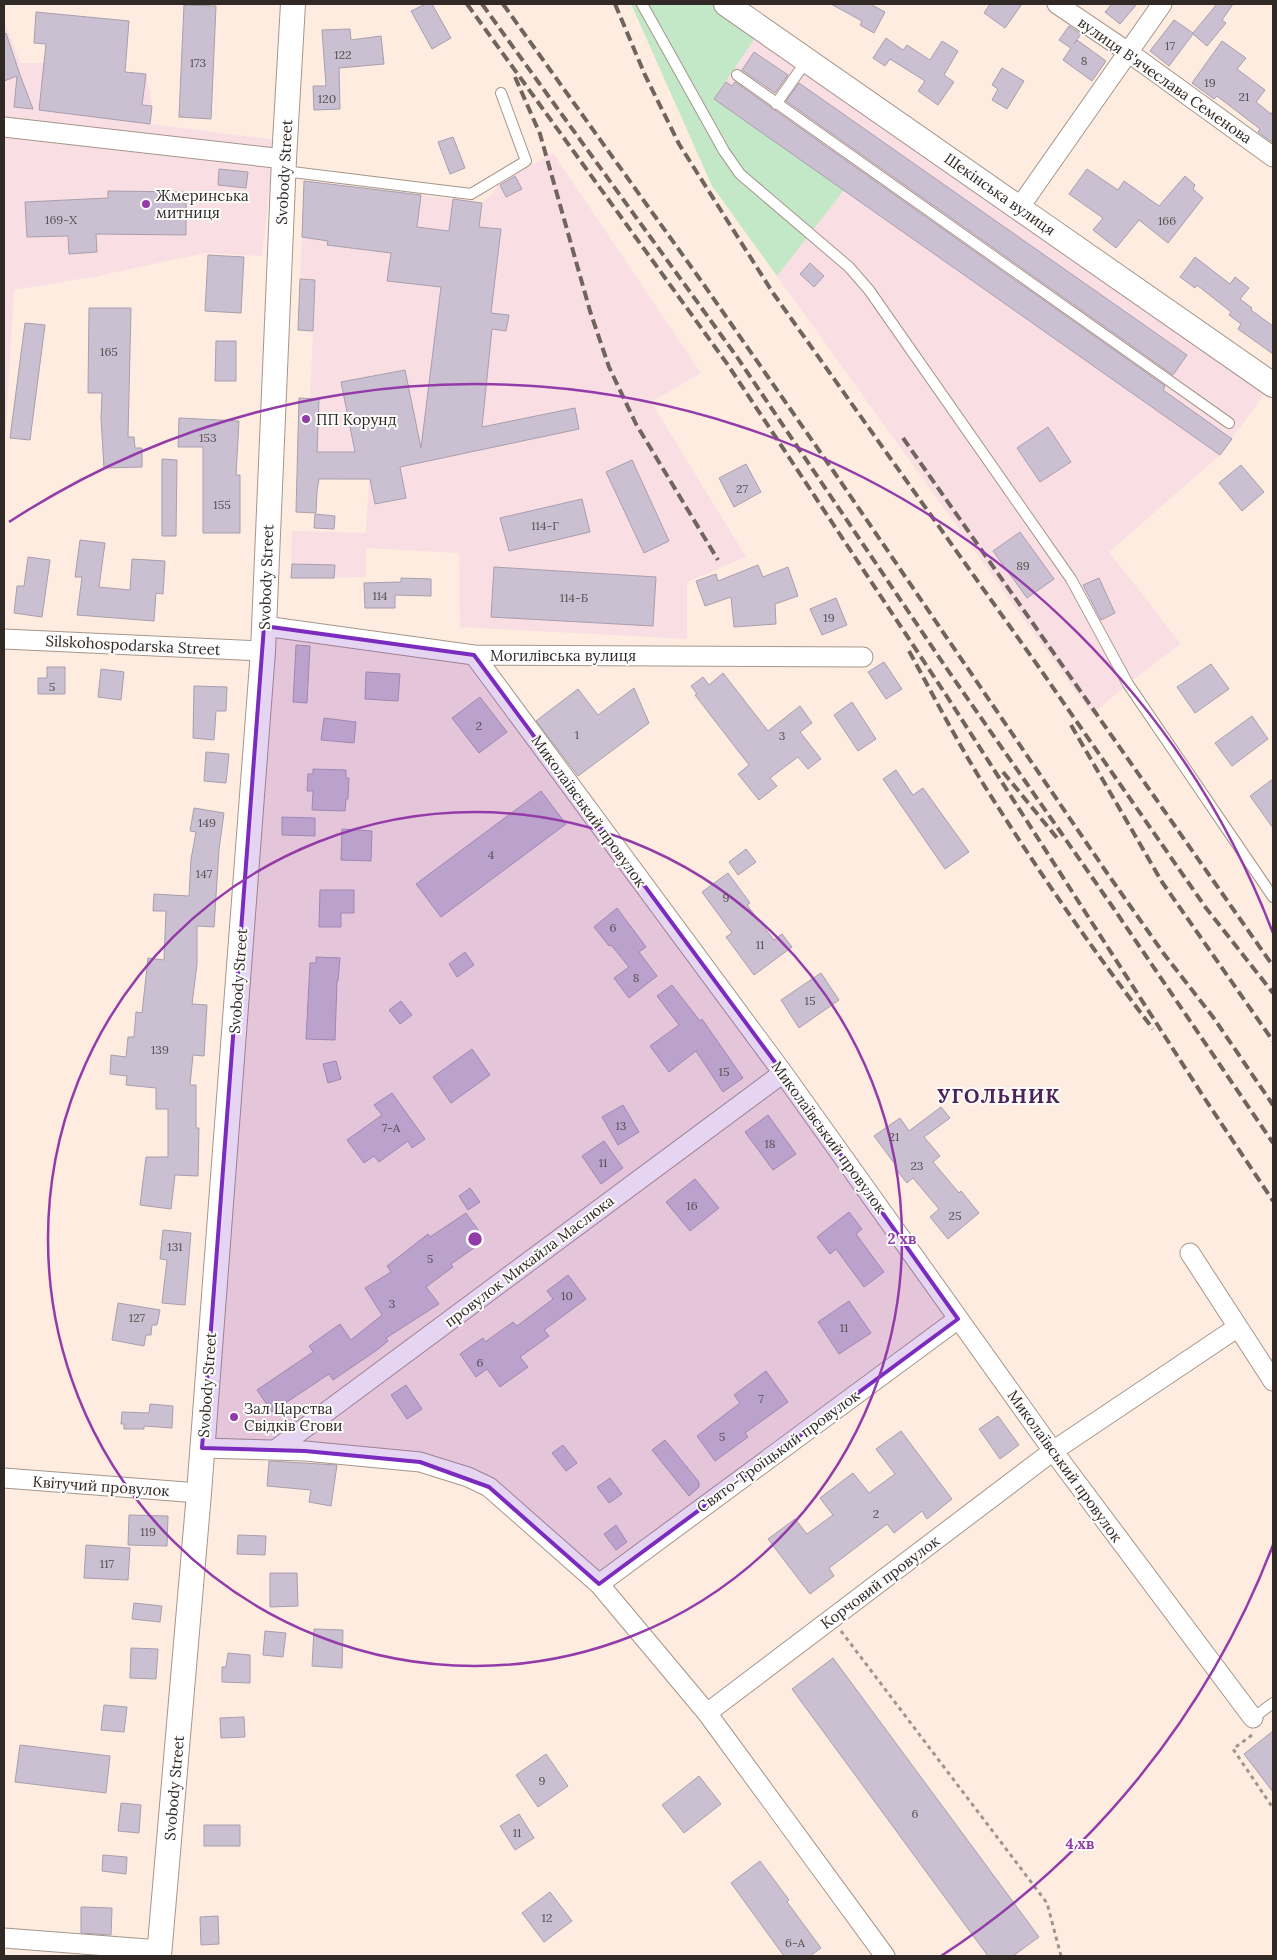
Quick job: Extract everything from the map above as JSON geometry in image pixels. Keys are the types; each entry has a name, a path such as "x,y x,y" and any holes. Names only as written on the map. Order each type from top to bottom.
{"street":[{"name":"Svobody Street","path":"159,1953 199,1493 263,651 284,165 293,4"},
{"name":"Шекінська вулиця","path":"726,4 1273,385"},
{"name":"вулиця В'ячеслава Семенова","path":"1057,4 1128,52 1273,157"},
{"path":"1019,208 1162,4"},
{"path":"4,127 284,165"},
{"name":"Могилівська вулиця","path":"264,626 474,655 863,656"},
{"name":"Silskohospodarska Street","path":"4,639 263,651"},
{"name":"Миколаївський провулок","path":"474,655 783,1073 1053,1451 1253,1726"},
{"name":"провулок Михайла Маслюка","path":"275,1450 783,1073"},
{"path":"1190,1252 1273,1380"},
{"name":"Свято-Троїцький провулок","path":"598,1584 958,1319"},
{"name":"Корчовий провулок","path":"707,1714 1053,1451 1238,1328"},
{"path":"202,1448 275,1450 420,1462 468,1477 489,1487 510,1503 598,1584 707,1714 885,1956"},
{"name":"Квітучий провулок","path":"4,1478 199,1493"},
{"path":"4,1938 159,1953"}],"lane":[{"path":"642,4 724,151 740,174 849,267 869,290 1071,579 1128,684 1273,897"},
{"path":"776,104 807,60"},
{"path":"737,75 1229,423"},
{"path":"284,165 472,194 526,161 501,93"},
{"path":"1253,1726 1273,1703"}],"path":[{"path":"832,1619 1047,1904 1061,1956"},
{"path":"1253,1726 1233,1749 1273,1808"}],"highlighted area":[{"path":"264,626 474,655 783,1073 958,1319 599,1584 489,1487 420,1462 305,1451 202,1448"}],"shaded area":[{"path":"4,20 20,63 44,63 146,74 152,106 151,124 275,140 262,256 205,253 98,276 14,290 4,460"},
{"path":"757,35 1265,393 1220,455 1109,552 1181,644 1134,679 1092,714 777,276 806,239 714,99"},
{"path":"553,153 701,373 651,402 746,557 687,582 687,639 460,627 459,553 366,548 366,577 291,578 292,531 366,533 369,480 297,478 299,398 310,398 313,331 298,330 304,181 482,203 493,193 499,184"}],"green space":[{"path":"631,4 712,4 757,35 714,99 844,190 777,276 712,186"}],"building":[{"path":"426,4 432,4 451,38 432,49 411,11"},
{"path":"831,4 870,4 885,12 874,33 860,25 862,21"},
{"path":"990,4 1022,4 1005,28 984,13"},
{"path":"1112,4 1137,4 1120,24 1105,12"},
{"path":"1217,4 1233,4 1222,20 1226,23 1207,46 1193,34 1169,66 1150,51 1174,20 1193,33"},
{"path":"184,5 216,6 211,119 179,117"},
{"path":"36,12 129,21 125,72 146,74 142,105 152,106 150,124 39,110 46,44 34,43"},
{"path":"1069,26 1081,34 1074,44 1077,40 1106,61 1092,81 1063,60 1071,48 1059,40"},
{"path":"350,29 351,40 381,36 384,64 339,68 340,109 314,110 313,86 326,86 322,30"},
{"path":"6,33 33,109 14,107 17,76 4,81 4,34"},
{"path":"886,38 903,50 907,45 930,60 942,41 958,51 944,75 954,82 938,105 918,91 925,81 890,59 885,66 873,58"},
{"path":"1222,41 1246,58 1237,69 1265,90 1256,102 1271,114 1273,111 1273,143 1258,132 1260,129 1217,96 1214,99 1192,83"},
{"path":"754,52 788,75 775,93 742,70"},
{"path":"1002,68 1024,81 1007,109 992,100 998,89 992,85"},
{"path":"726,82 732,86 735,82 1165,386 1163,390 1232,439 1220,455 714,99"},
{"path":"799,83 1187,355 1173,375 786,101"},
{"path":"453,137 465,168 450,174 438,142"},
{"path":"219,169 248,172 246,188 218,185"},
{"path":"1087,169 1118,190 1124,181 1159,206 1185,176 1195,185 1193,189 1203,198 1168,243 1139,220 1116,248 1093,230 1103,218 1069,194"},
{"path":"515,176 522,189 506,197 500,185"},
{"path":"304,181 421,195 417,227 449,231 453,199 482,203 479,227 501,229 491,313 509,315 506,331 492,329 482,427 575,408 579,429 400,467 406,498 375,504 370,479 319,479 316,513 296,512 299,398 319,399 317,452 355,452 341,382 405,370 421,448 441,287 387,281 391,253 327,245 328,241 302,237"},
{"path":"108,191 186,192 186,235 96,234 97,252 69,254 68,236 27,237 25,202 108,198"},
{"path":"208,255 244,257 241,313 205,311"},
{"path":"1195,257 1230,284 1235,277 1249,288 1240,299 1252,308 1251,310 1273,326 1273,354 1238,329 1241,324 1229,315 1231,312 1197,285 1195,288 1180,277"},
{"path":"810,263 824,276 814,287 800,274"},
{"path":"300,279 315,280 313,331 298,330"},
{"path":"89,308 131,308 128,437 134,437 135,448 142,448 142,467 104,468 101,418 102,393 88,393"},
{"path":"25,323 45,325 30,440 10,438"},
{"path":"216,341 236,341 236,381 215,381"},
{"path":"179,418 239,421 236,475 240,475 240,533 203,533 203,447 178,447"},
{"path":"1048,427 1071,462 1040,482 1017,448"},
{"path":"162,459 177,460 176,536 162,536"},
{"path":"632,460 669,541 644,553 606,472"},
{"path":"746,464 761,492 734,507 719,478"},
{"path":"1241,465 1264,492 1242,511 1219,483"},
{"path":"582,499 590,532 509,551 500,518"},
{"path":"315,514 335,516 334,529 314,528"},
{"path":"1020,532 1054,579 1027,598 993,551"},
{"path":"80,540 105,543 99,587 130,590 132,559 165,561 163,594 156,593 154,621 77,615 82,577 75,577"},
{"path":"28,557 50,560 42,617 14,613 17,586 24,586"},
{"path":"292,564 335,565 334,578 291,578"},
{"path":"758,565 763,577 788,567 798,596 775,604 776,624 734,627 731,597 705,606 696,581 716,574 718,581"},
{"path":"494,567 656,577 653,626 491,617"},
{"path":"401,578 431,579 431,596 395,595 395,608 365,608 364,583 401,582"},
{"path":"1099,578 1115,613 1101,620 1083,585"},
{"path":"836,598 847,625 822,635 810,609"},
{"path":"296,645 310,646 307,703 293,702"},
{"path":"884,662 902,689 886,699 868,672"},
{"path":"1211,664 1229,689 1195,713 1177,687"},
{"path":"47,667 65,667 65,694 38,694 38,678 47,678"},
{"path":"101,669 124,672 121,700 98,697"},
{"path":"366,672 400,674 398,701 365,699"},
{"path":"723,673 768,731 800,706 812,723 800,732 821,759 808,769 798,757 770,778 777,786 759,800 738,774 749,765 695,695 697,694 691,686 703,677 709,685"},
{"path":"194,686 227,687 226,711 216,711 214,740 193,738"},
{"path":"634,688 649,723 578,776 536,721 578,689 598,715"},
{"path":"480,697 507,732 479,753 452,718"},
{"path":"852,702 876,739 858,751 834,715"},
{"path":"1252,716 1268,739 1232,766 1215,743"},
{"path":"324,718 356,722 354,743 321,740"},
{"path":"206,752 229,754 226,783 204,781"},
{"path":"313,769 346,770 346,778 349,778 348,799 346,799 345,811 312,810 313,791 307,791 308,774 313,774"},
{"path":"896,770 913,795 923,788 969,852 945,869 883,779"},
{"path":"1273,779 1273,828 1250,796"},
{"path":"541,791 566,824 441,917 416,884"},
{"path":"194,808 224,813 219,849 214,927 197,926 197,964 192,1004 207,1005 204,1056 193,1055 190,1085 196,1085 196,1128 199,1128 198,1176 175,1175 171,1209 140,1205 146,1157 168,1157 168,1109 156,1109 156,1088 126,1085 127,1076 110,1074 111,1055 126,1057 128,1037 134,1037 136,1012 142,1013 148,958 164,960 166,911 153,911 154,894 189,896 191,859 196,832 190,831"},
{"path":"282,817 315,818 315,836 282,835"},
{"path":"342,829 372,831 371,861 341,860"},
{"path":"746,849 756,862 738,875 729,862"},
{"path":"728,873 750,903 747,905 774,940 782,934 792,947 754,975 726,937 732,933 702,892"},
{"path":"320,890 354,890 354,913 341,913 341,927 319,927"},
{"path":"617,908 646,947 639,952 657,976 629,998 614,978 629,967 594,927"},
{"path":"465,952 474,965 457,977 449,964"},
{"path":"316,957 340,958 337,981 335,1040 306,1039 310,963 316,963"},
{"path":"821,973 839,1000 799,1028 781,1000"},
{"path":"672,985 700,1021 702,1019 743,1078 723,1092 696,1051 669,1072 650,1046 679,1025 657,996"},
{"path":"401,1001 412,1015 400,1024 389,1010"},
{"path":"472,1049 490,1075 451,1103 433,1077"},
{"path":"336,1061 341,1079 328,1083 323,1064"},
{"path":"392,1093 425,1139 412,1148 408,1141 379,1162 374,1156 364,1163 347,1140 382,1115 374,1105"},
{"path":"623,1105 639,1132 618,1145 602,1117"},
{"path":"941,1107 950,1118 924,1137 940,1156 933,1162 979,1213 948,1239 930,1217 939,1209 913,1178 907,1183 874,1136 900,1118 909,1131"},
{"path":"768,1115 796,1154 773,1170 745,1132"},
{"path":"604,1141 623,1168 601,1184 582,1156"},
{"path":"695,1179 719,1208 690,1231 666,1202"},
{"path":"470,1188 480,1202 468,1210 459,1196"},
{"path":"849,1212 862,1229 856,1234 884,1272 864,1287 836,1249 830,1254 817,1237"},
{"path":"466,1213 483,1237 472,1245 474,1248 451,1264 453,1267 426,1287 439,1304 386,1338 388,1341 377,1350 333,1380 329,1374 272,1412 257,1390 313,1352 309,1346 340,1324 351,1340 382,1315 365,1288 391,1272 387,1266 428,1234 430,1237"},
{"path":"163,1230 191,1233 185,1305 162,1303 167,1260 160,1259"},
{"path":"568,1275 586,1299 544,1330 549,1336 520,1357 528,1367 500,1387 487,1369 476,1377 460,1354 483,1338 485,1342 513,1322 517,1326 553,1299 547,1291"},
{"path":"849,1301 871,1333 839,1354 818,1322"},
{"path":"118,1303 160,1310 157,1325 152,1325 151,1335 146,1335 144,1346 112,1340"},
{"path":"766,1371 788,1402 745,1433 748,1437 715,1461 697,1436 740,1403 734,1395"},
{"path":"406,1385 422,1409 407,1419 391,1395"},
{"path":"150,1404 173,1406 172,1428 144,1426 144,1429 124,1429 124,1424 121,1424 122,1412 149,1413"},
{"path":"998,1416 1019,1445 1000,1459 979,1429"},
{"path":"901,1431 952,1499 927,1519 922,1511 894,1533 887,1524 829,1568 834,1576 810,1594 768,1539 795,1519 807,1534 833,1515 820,1498 853,1473 869,1493 895,1474 876,1449"},
{"path":"665,1440 699,1482 699,1487 689,1496 652,1450"},
{"path":"563,1445 577,1463 566,1471 552,1453"},
{"path":"269,1461 337,1465 331,1506 309,1502 311,1490 267,1486"},
{"path":"610,1478 622,1494 609,1503 597,1487"},
{"path":"129,1515 168,1516 167,1546 128,1545"},
{"path":"616,1525 627,1542 616,1550 604,1534"},
{"path":"238,1535 266,1536 265,1555 237,1554"},
{"path":"86,1545 130,1548 128,1580 84,1578"},
{"path":"270,1573 297,1573 298,1606 270,1607"},
{"path":"134,1603 162,1606 160,1622 132,1619"},
{"path":"314,1629 343,1630 342,1668 312,1666"},
{"path":"265,1631 286,1633 283,1657 263,1655"},
{"path":"131,1648 158,1649 156,1679 130,1678"},
{"path":"228,1653 250,1655 250,1683 222,1682 222,1667 226,1667"},
{"path":"833,1658 1039,1937 1013,1956 988,1956 792,1689"},
{"path":"104,1705 127,1707 124,1732 101,1730"},
{"path":"244,1717 245,1737 221,1738 220,1718"},
{"path":"1273,1731 1273,1792 1244,1754"},
{"path":"20,1745 110,1756 106,1793 15,1782"},
{"path":"546,1754 568,1786 538,1807 516,1775"},
{"path":"699,1776 721,1804 684,1833 662,1805"},
{"path":"121,1803 141,1805 139,1833 118,1831"},
{"path":"519,1814 534,1838 515,1850 500,1826"},
{"path":"204,1825 240,1825 240,1846 204,1846"},
{"path":"103,1855 127,1857 126,1874 102,1871"},
{"path":"760,1861 821,1948 810,1956 784,1956 731,1883"},
{"path":"550,1892 572,1921 544,1942 522,1913"},
{"path":"81,1907 112,1908 111,1935 81,1933"},
{"path":"218,1916 219,1944 201,1945 200,1917"}],"railway":[{"path":"467,4 728,365 948,698 1205,1099 1273,1201"},
{"path":"482,4 737,357 947,669 1112,906 1273,1143"},
{"path":"503,4 702,282 1107,873 1164,954 1213,1017 1273,1105"},
{"path":"615,4 645,75 679,144 773,293 1038,666 1206,908 1273,993"},
{"path":"515,77 540,134 590,311 609,367 636,424 718,560"},
{"path":"903,438 1273,966"},
{"path":"909,651 963,750 1016,835 1073,920 1153,1029"},
{"path":"1071,725 1162,882 1273,1041"},
{"path":"1003,772 1057,838"}],"place":[{"name":"Жмеринська митниця","path":"146,204"},
{"name":"ПП Корунд","path":"306,419"},
{"name":"Зал Царства Свідків Єгови","path":"234,1417"}],"district":[{"name":"УГОЛЬНИК","path":"999,1095"}]}
